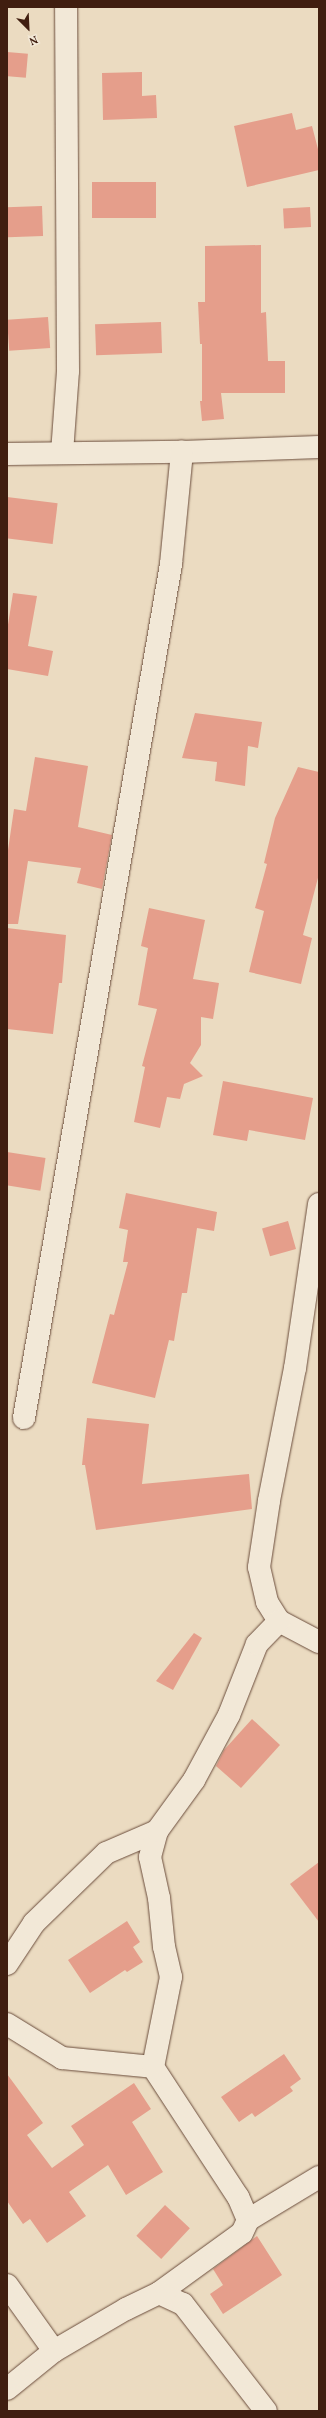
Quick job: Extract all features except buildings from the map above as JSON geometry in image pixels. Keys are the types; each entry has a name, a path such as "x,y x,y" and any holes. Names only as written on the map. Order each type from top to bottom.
{"street":[{"path":"62,453 68,371 66,7"},
{"path":"7,454 182,452 319,447"},
{"path":"24,1418 170,564 182,452"},
{"path":"319,1204 295,1368 269,1501 260,1567 267,1602 279,1621 319,1642"},
{"path":"248,2220 238,2197 153,2067 171,1977 164,1947 159,1898 150,1857 157,1831 194,1780 228,1715 257,1644 279,1621"},
{"path":"7,1964 34,1923 106,1853 157,1831"},
{"path":"7,2024 62,2058 153,2067"},
{"path":"7,2389 54,2351 126,2309 159,2293 242,2233 248,2220 319,2177"},
{"path":"7,2284 54,2351"},
{"path":"159,2293 183,2304 266,2411"}]}
